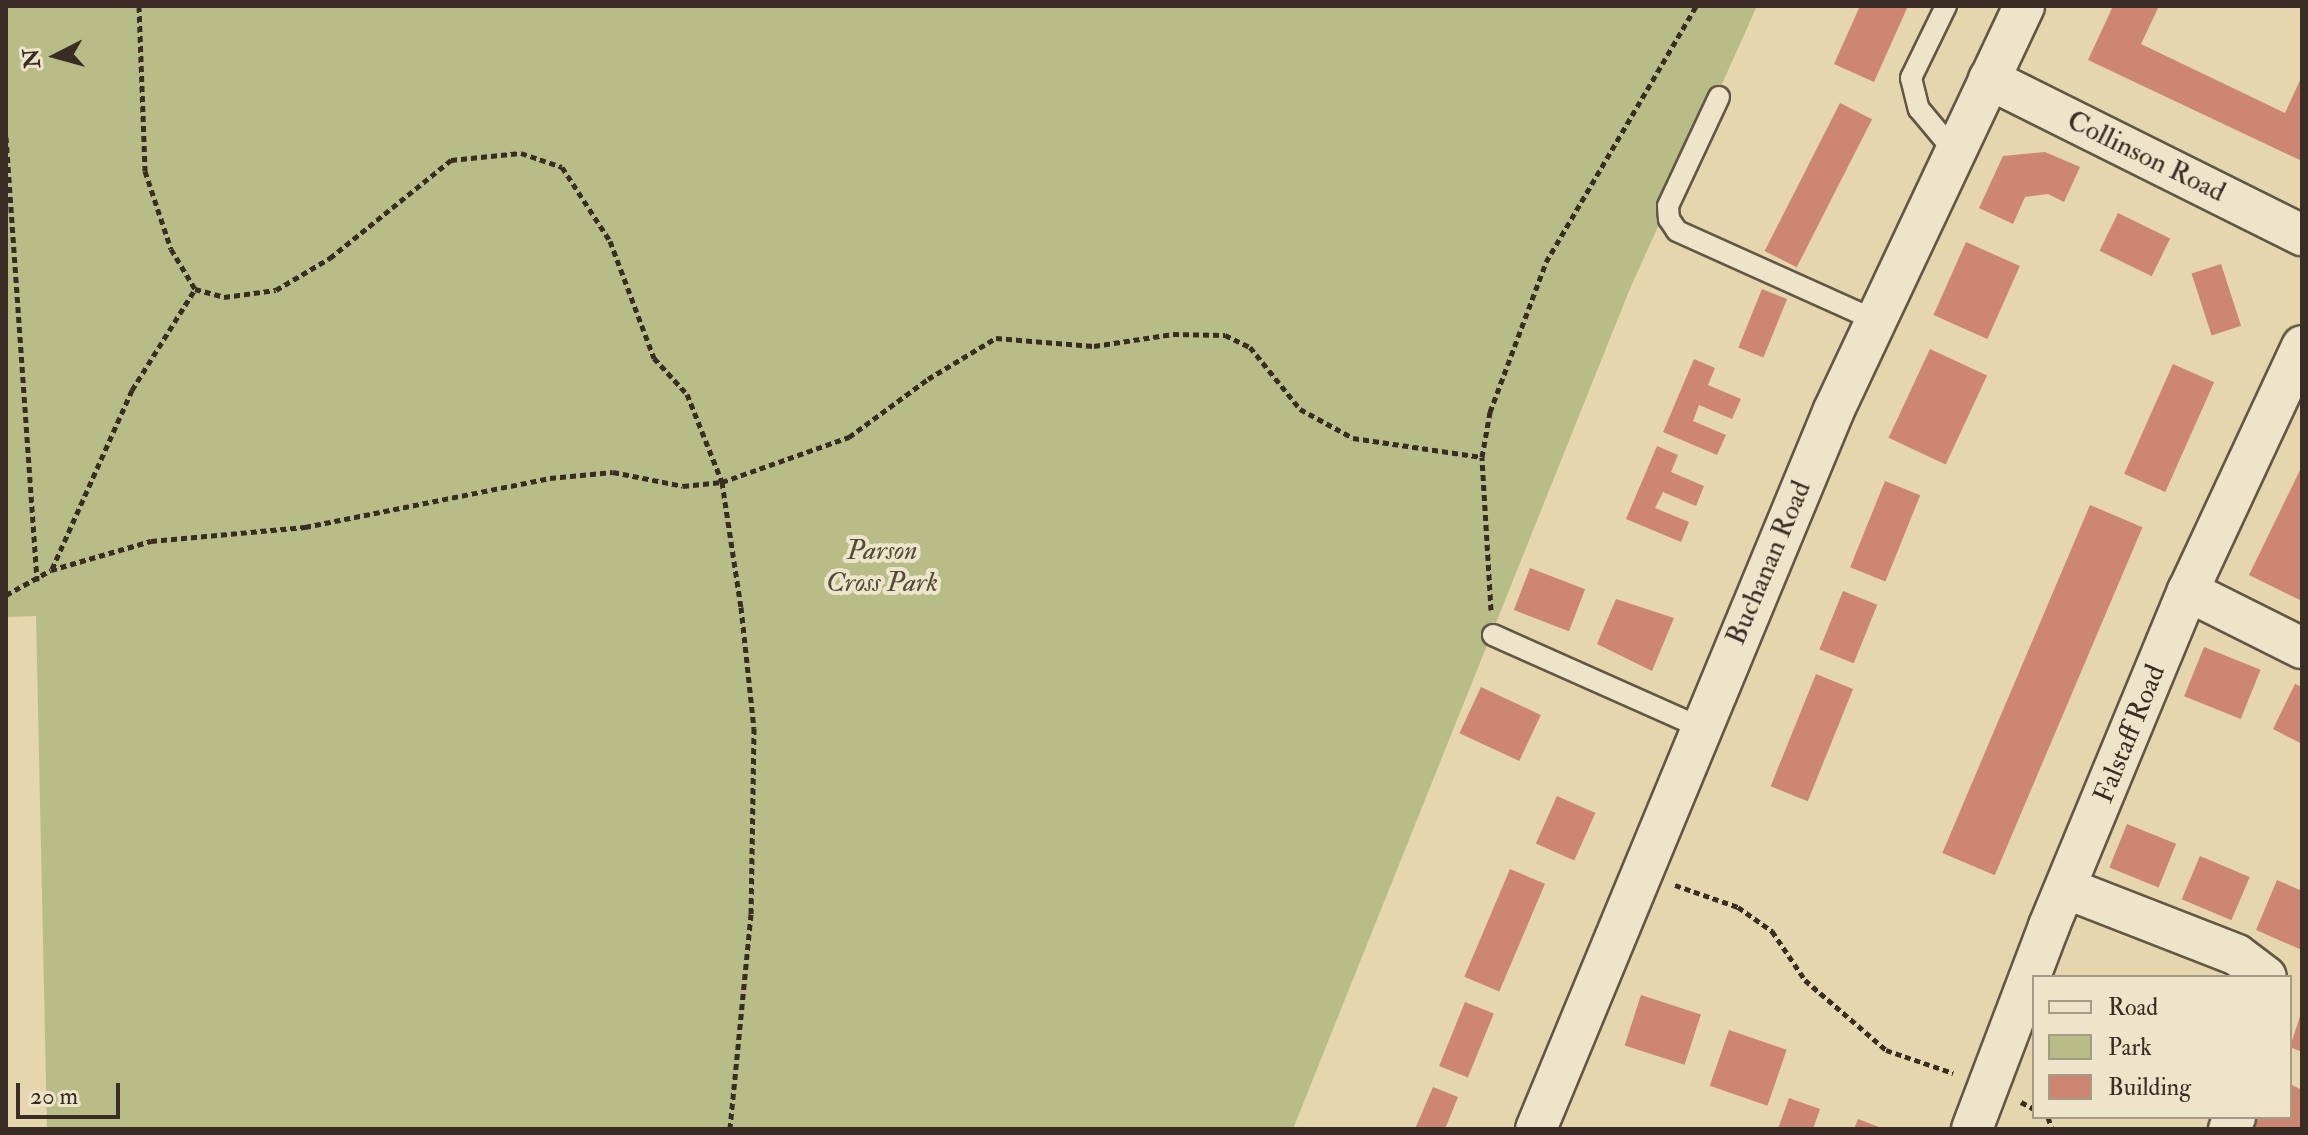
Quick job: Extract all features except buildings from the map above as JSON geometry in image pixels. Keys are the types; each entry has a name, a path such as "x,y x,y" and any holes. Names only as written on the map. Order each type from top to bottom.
{"street":[{"name":"Buchanan Road","path":"1536,1129 1700,727 1875,320 2024,6"},
{"name":"Collinson Road","path":"1989,79 2302,235"},
{"name":"Falstaff Road","path":"1972,1129 2049,926 2068,889 2188,591 2302,346"},
{"path":"2188,591 2302,648"},
{"path":"2068,889 2237,955 2263,975"}],"lane":[{"path":"1946,6 1911,78 1919,109 1955,152"},
{"path":"1719,97 1668,206 1669,219 1677,231 1875,320"},
{"path":"1493,635 1700,727"}],"path":[{"path":"139,6 145,171 171,249 195,289 224,297 276,290 330,258 451,160 521,153 562,167 610,241 654,358 687,394 722,482 754,728 751,914 730,1129"},
{"path":"1493,635 1482,457 1490,412 1546,262 1696,6"},
{"path":"6,137 37,582"},
{"path":"51,570 132,390 195,289"},
{"path":"6,595 37,582 51,570 151,541 305,527 550,478 613,472 683,486 722,482 849,437 928,379 996,338 1094,346 1173,334 1225,335 1250,347 1300,409 1353,438 1482,457"},
{"path":"1639,873 1750,915 1772,931 1805,980 1886,1050 1989,1085 2032,1108"}],"green space":[{"name":"Parson Cross Park","path":"6,6 1757,6 1629,291 1293,1129 47,1129 36,616 6,617"}]}
